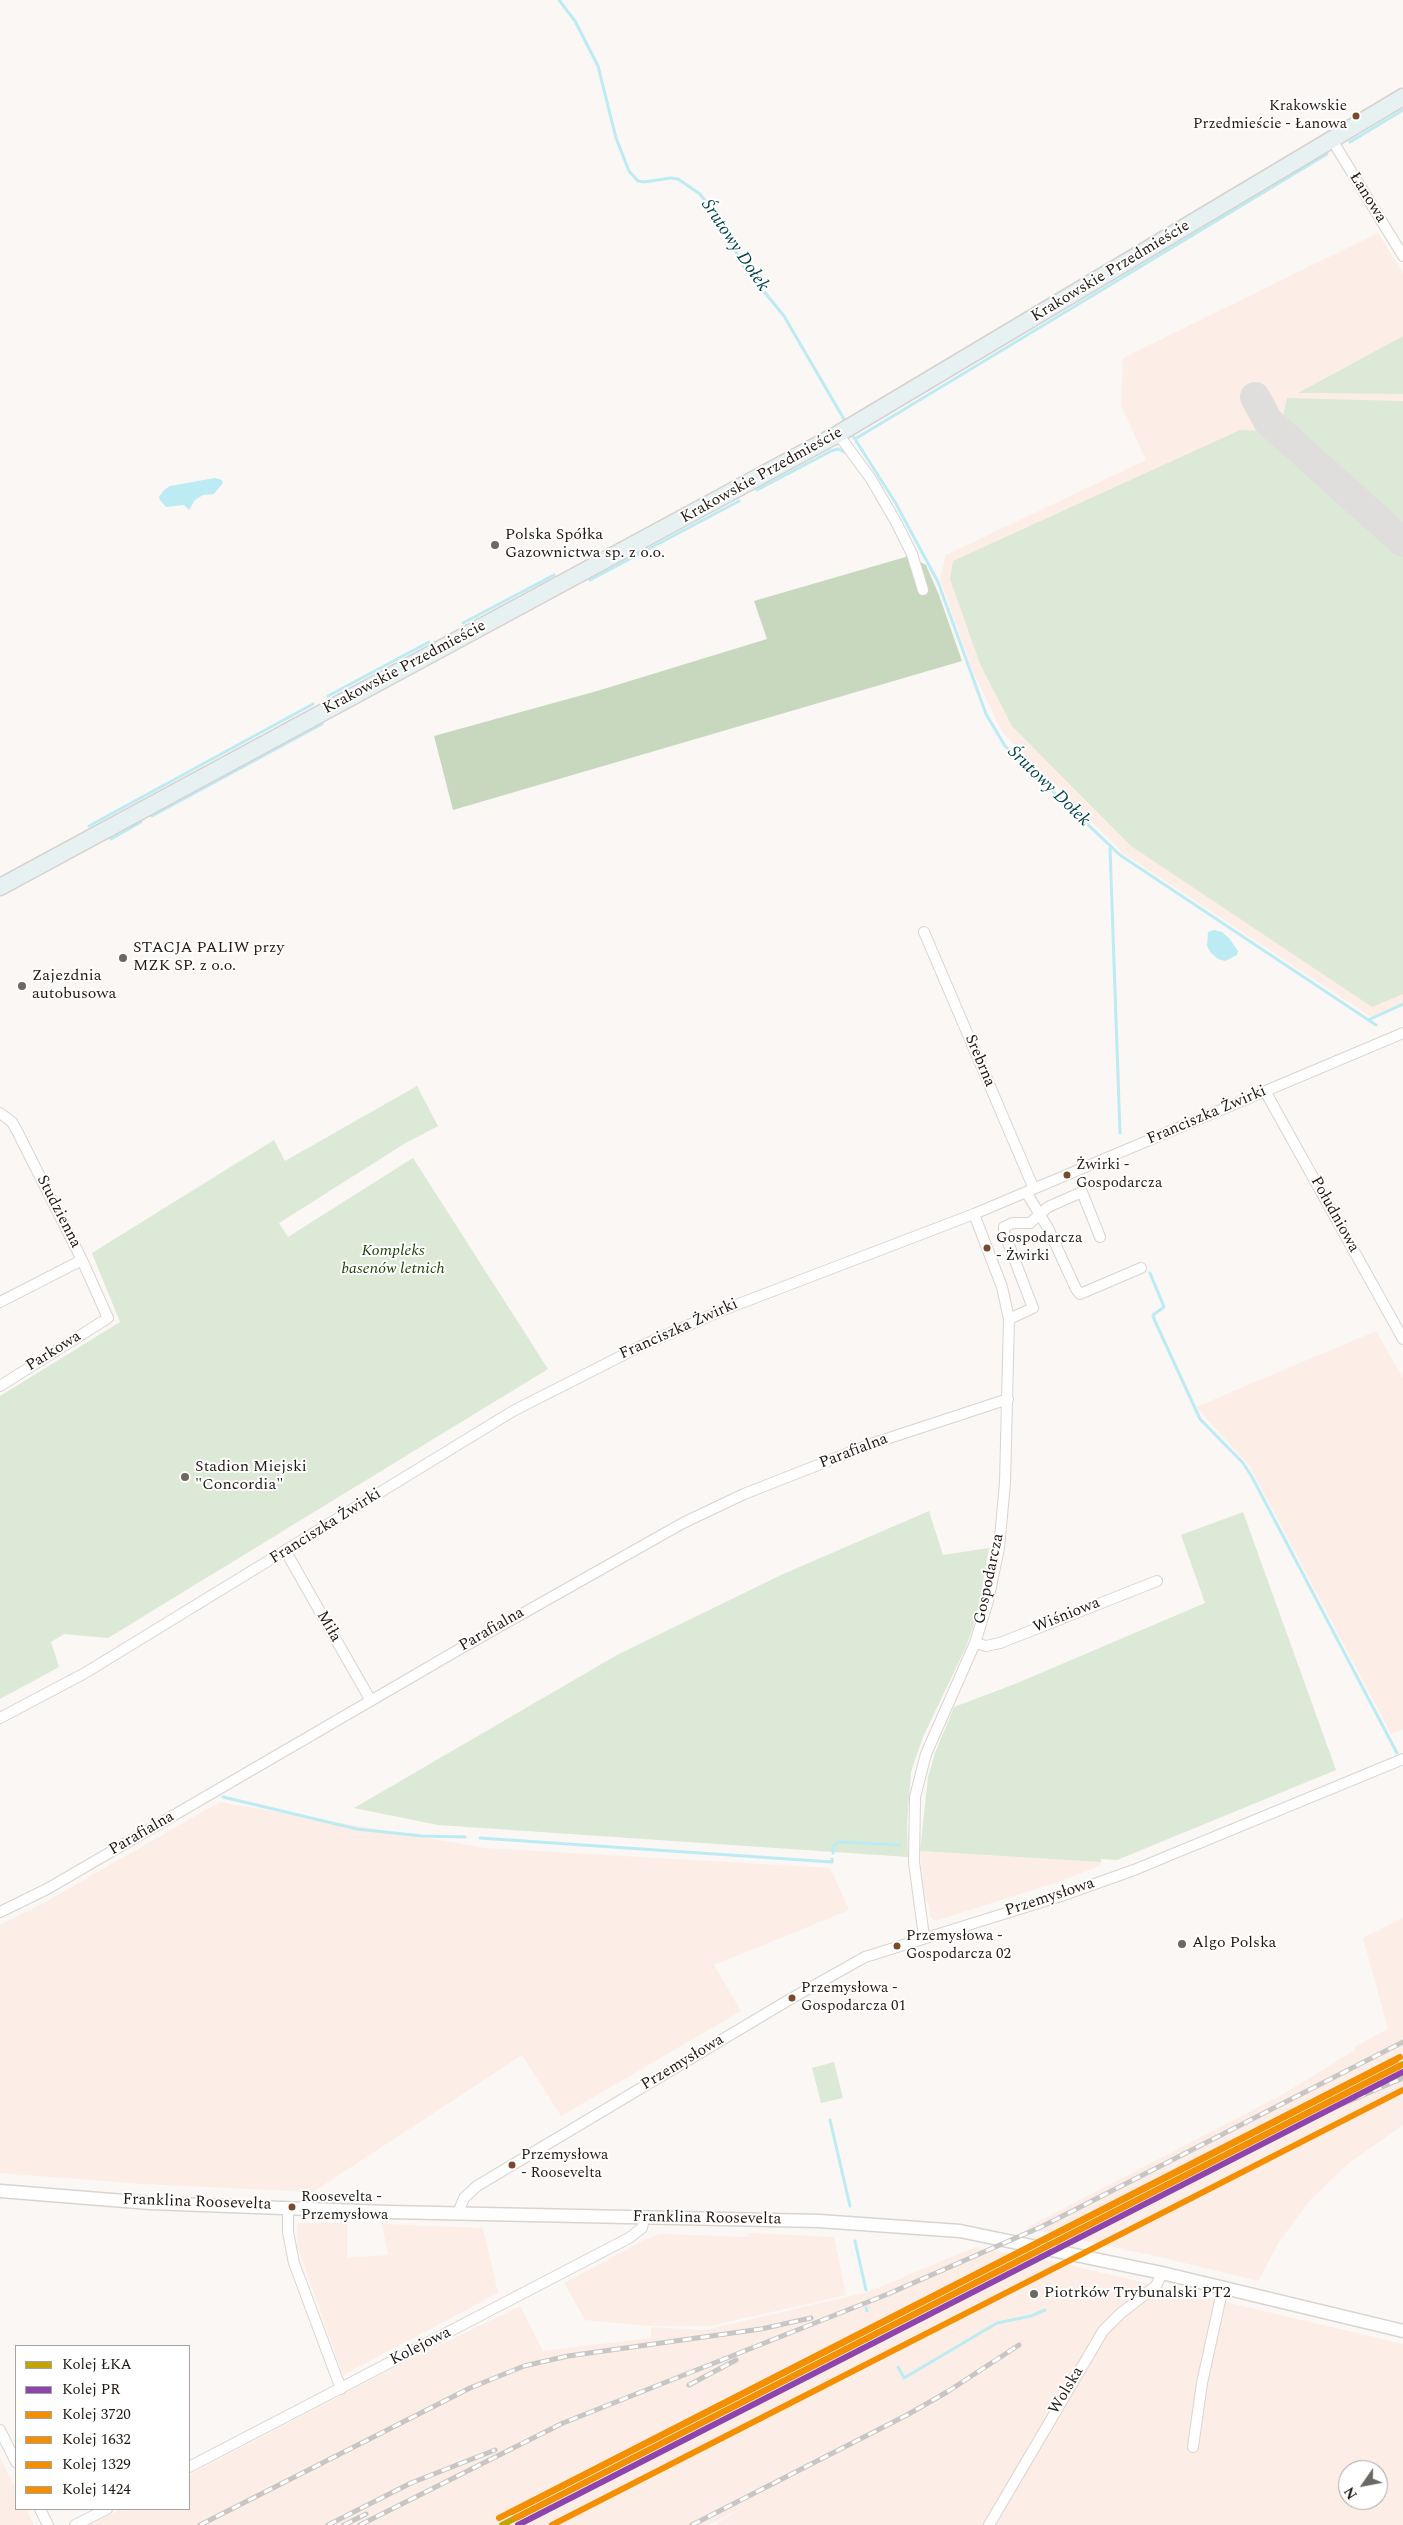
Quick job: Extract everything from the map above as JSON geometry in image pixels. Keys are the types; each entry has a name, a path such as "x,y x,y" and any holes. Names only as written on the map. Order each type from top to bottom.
{"main road":[{"name":"Krakowskie Przedmieście","path":"0,887 838,434 1403,96"}],"street":[{"name":"Łanowa","path":"1332,140 1403,256"},
{"path":"838,434 871,478 896,522 912,554 923,590"},
{"name":"Srebrna","path":"924,932 1040,1215 1057,1246 1076,1289 1080,1294 1141,1268"},
{"name":"Franciszka Żwirki","path":"0,1718 73,1680 286,1552 513,1411 630,1351 723,1310 974,1214 1403,1032"},
{"name":"Południowa","path":"1265,1091 1403,1340"},
{"name":"Studzienna","path":"0,1113 12,1122 18,1131 82,1260 108,1318"},
{"path":"1010,1319 1033,1308 1004,1228 1013,1223 1030,1223 1048,1207 1082,1192 1100,1237"},
{"name":"Gospodarcza","path":"924,1937 914,1862 915,1797 926,1754 975,1644 988,1601 999,1548 1005,1483 1010,1319 1002,1287 974,1214"},
{"path":"0,1302 82,1260"},
{"name":"Parkowa","path":"0,1386 108,1318"},
{"name":"Parafialna","path":"0,1912 47,1889 458,1650 683,1523 744,1494 874,1443 1008,1400"},
{"name":"Miła","path":"286,1552 371,1701"},
{"name":"Wiśniowa","path":"975,1644 986,1646 1000,1642 1157,1581"},
{"name":"Przemysłowa","path":"458,2213 464,2198 478,2186 783,2004 866,1957 924,1937 1061,1896 1134,1870 1403,1759"},
{"name":"Franklina Roosevelta","path":"0,2192 150,2202 288,2207 644,2218 819,2221 960,2231 1162,2273 1403,2331"},
{"path":"288,2207 288,2232 294,2263 341,2389"},
{"name":"Kolejowa","path":"190,2466 630,2238 642,2228 644,2218"},
{"name":"Wolska","path":"989,2525 1104,2331 1116,2317 1158,2285 1162,2273"},
{"path":"1193,2447 1202,2383 1223,2287"},
{"path":"0,2430 15,2460"},
{"path":"40,2510 48,2525"},
{"path":"75,2525 105,2510"}],"shaded area":[{"path":"1378,233 1403,273 1403,336 1299,393 1403,394 1403,1003 1371,1017 1124,854 1002,732 971,667 940,579 946,555 1146,460 1121,405 1123,358"},
{"path":"1376,1331 1403,1378 1403,1730 1391,1734 1249,1465 1196,1407"},
{"path":"220,1802 485,1848 830,1868 849,1910 714,1965 741,2011 561,2116 522,2055 313,2192 142,2184 0,2173 0,1925 42,1904"},
{"path":"920,1851 1101,1862 1101,1865 1064,1880 935,1921 930,1917 928,1902 924,1899"},
{"path":"1403,1918 1403,2125 1349,2163 1311,2199 1279,2242 1258,2281 1026,2228 1280,2096 1355,2050 1354,2047 1388,2029 1363,1938"},
{"path":"298,2223 347,2223 347,2258 388,2255 382,2224 483,2228 498,2293 343,2375 297,2246"},
{"path":"749,2233 834,2237 846,2295 710,2326 648,2326 585,2320 564,2283 646,2239 660,2234 747,2237"},
{"path":"975,2247 1069,2265 1403,2344 1403,2525 715,2525 742,2508 708,2525 89,2525 119,2510 190,2510 190,2474 401,2364 520,2306 543,2351 651,2338 651,2327 705,2330 868,2292"},
{"path":"0,2457 15,2487 15,2510 26,2510 34,2525 0,2525"}],"green space":[{"path":"1403,336 1403,394 1298,393"},
{"path":"1287,398 1403,401 1403,530 1282,421"},
{"path":"1240,430 1262,431 1403,557 1403,994 1372,1007 1131,846 1012,726 980,664 950,579 953,561"},
{"path":"909,556 926,565 939,595 962,661 453,810 434,736 597,691 767,639 754,601"},
{"name":"Stadion Miejski \"Concordia\"","path":"417,1086 438,1126 404,1144 279,1223 288,1237 413,1158 548,1369 108,1638 64,1634 51,1642 59,1667 0,1699 0,1396 120,1322 92,1253 274,1140 285,1161"},
{"path":"929,1511 943,1555 989,1548 977,1616 966,1647 923,1737 911,1772 907,1823 908,1857 438,1825 354,1808 617,1655 781,1575"},
{"path":"1243,1512 1336,1770 1117,1860 1101,1859 1101,1862 920,1851 928,1777 935,1753 954,1707 1015,1684 1205,1603 1181,1535"},
{"path":"834,2062 843,2098 821,2103 812,2068"}],"water":[{"path":"215,478 222,480 223,483 214,494 203,495 195,500 189,510 184,505 166,507 160,500 159,497 164,490 170,486"},
{"path":"1214,930 1222,932 1229,938 1238,951 1237,955 1225,961 1218,959 1211,953 1207,946 1208,932"}],"waterway":[{"name":"Śrutowy Dołek","path":"559,0 575,21 598,66 616,138 629,171 638,181 644,182 671,178 678,179 700,194 718,218 744,267 784,316 845,421"},
{"path":"1350,142 1403,110"},
{"path":"855,439 1327,154"},
{"name":"Śrutowy Dołek","path":"853,436 895,502 938,582 986,714 1005,746 1120,855 1376,1025"},
{"path":"757,490 831,451 838,449 844,452"},
{"path":"590,580 739,501"},
{"path":"463,623 554,575"},
{"path":"328,696 429,642"},
{"path":"89,826 313,704"},
{"path":"152,816 322,724"},
{"path":"111,839 141,822"},
{"path":"1110,848 1120,1133"},
{"path":"1368,1020 1403,1004"},
{"path":"1109,1166 1117,1163"},
{"path":"1150,1273 1164,1307 1153,1315 1154,1319 1200,1419 1243,1463 1252,1477 1397,1753"},
{"path":"223,1797 357,1829 422,1836 465,1837"},
{"path":"480,1838 832,1862 832,1859"},
{"path":"833,1853 833,1847 838,1842 900,1845"},
{"path":"830,2120 850,2206"},
{"path":"855,2241 866,2290"},
{"path":"898,2367 904,2378 997,2323 1031,2316 1045,2310"}],"taxiway":[{"path":"1255,397 1268,421 1403,542"}],"railway":[{"path":"360,2525 563,2423 888,2294 1043,2226 1403,2042"},
{"path":"1340,2105 1403,2078"},
{"path":"200,2525 470,2388 524,2366 568,2356 761,2329 811,2318"},
{"path":"692,2525 907,2415 947,2392 1019,2345"},
{"path":"689,2385 736,2360"},
{"path":"328,2525 411,2483 495,2450"},
{"path":"344,2525 366,2514"}],"rail line":[{"name":"3720","path":"499,2518 1400,2057"},
{"name":"1424","path":"512,2512 1396,2060"},
{"name":"ŁKA","path":"502,2525 1403,2064"},
{"name":"1632","path":"516,2518 1400,2066"},
{"name":"PR","path":"518,2525 1403,2072"},
{"name":"1329","path":"552,2525 1403,2090"}],"place":[{"name":"Krakowskie Przedmieście - Łanowa","path":"1356,116"},
{"name":"Polska Spółka Gazownictwa sp. z o.o.","path":"495,545"},
{"name":"STACJA PALIW przy MZK SP. z o.o.","path":"123,958"},
{"name":"Zajezdnia autobusowa","path":"22,986"},
{"name":"Żwirki - Gospodarcza","path":"1067,1175"},
{"name":"Gospodarcza - Żwirki","path":"987,1248"},
{"name":"Stadion Miejski \"Concordia\"","path":"185,1477"},
{"name":"Algo Polska","path":"1182,1944"},
{"name":"Przemysłowa - Gospodarcza 02","path":"897,1946"},
{"name":"Przemysłowa - Gospodarcza 01","path":"792,1998"},
{"name":"Przemysłowa - Roosevelta","path":"512,2165"},
{"name":"Roosevelta - Przemysłowa","path":"292,2207"},
{"name":"Piotrków Trybunalski PT2","path":"1034,2294"}],"park label":[{"name":"Kompleks basenów letnich","path":"393,1261"}]}
